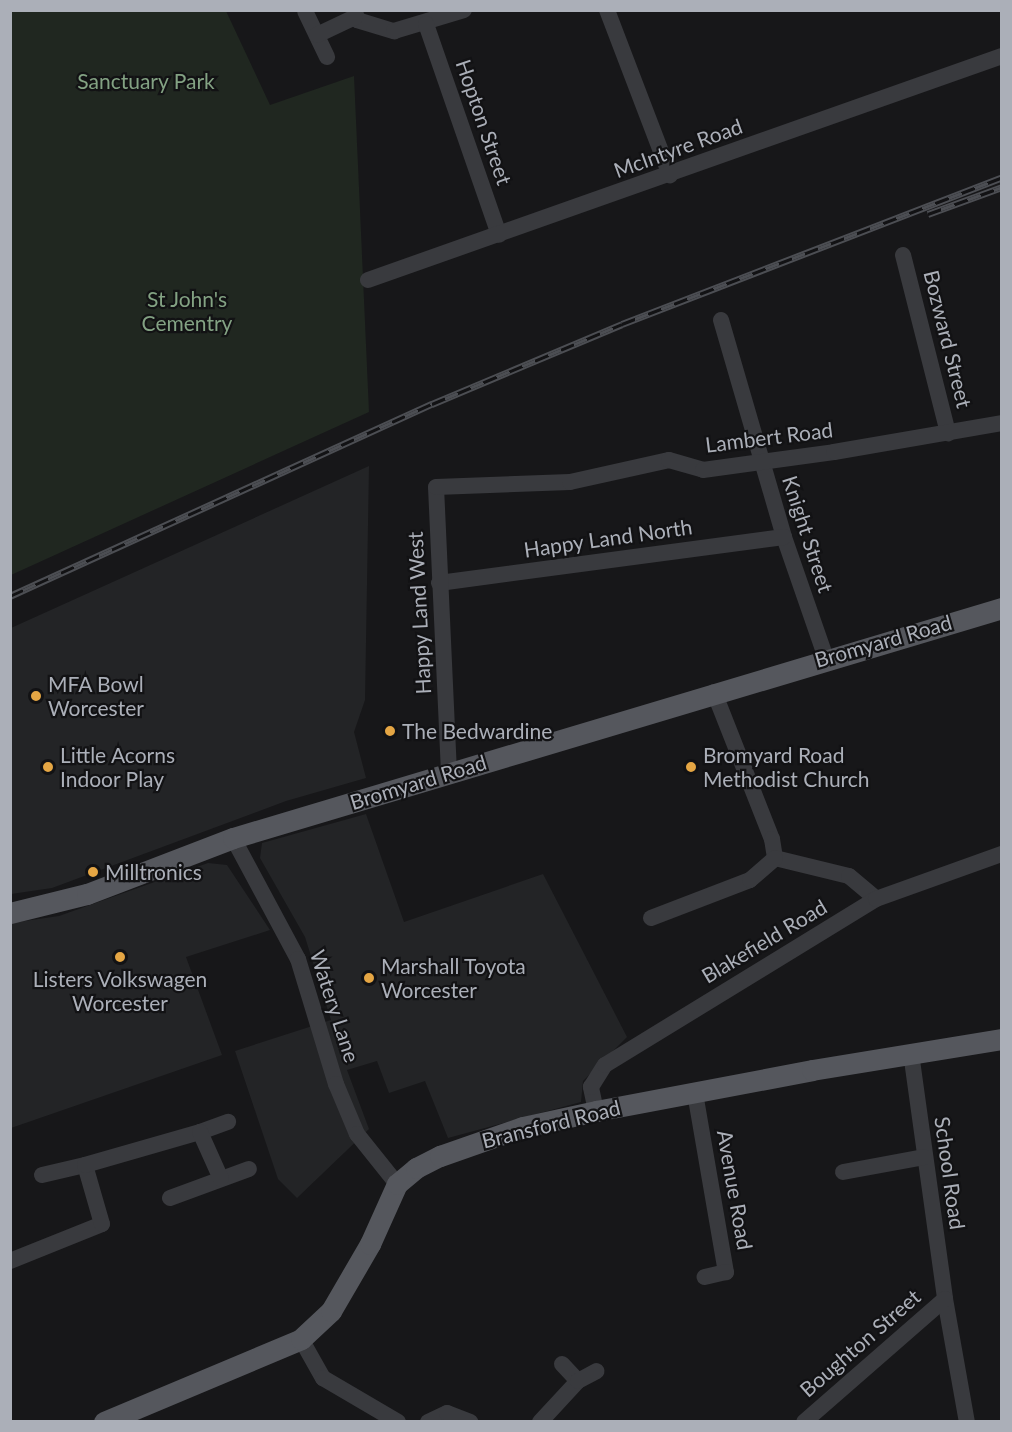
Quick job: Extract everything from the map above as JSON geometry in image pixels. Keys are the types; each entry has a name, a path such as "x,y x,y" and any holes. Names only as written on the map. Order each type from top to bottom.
{"main road":[{"name":"Bromyard Road","path":"10,914 87,894 233,838 826,658 1002,608"},
{"name":"Bransford Road","path":"104,1422 301,1339 331,1311 370,1244 397,1184 416,1168 480,1140 597,1111 911,1053 1002,1039"}],"street":[{"path":"317,35 355,14 394,31 426,24 464,10"},
{"path":"607,10 670,175"},
{"path":"305,11 327,57"},
{"name":"Hopton Street","path":"426,24 499,235"},
{"name":"McIntyre Road","path":"368,280 1002,56"},
{"name":"Bozward Street","path":"903,255 948,434"},
{"name":"Knight Street","path":"721,320 784,537 826,658"},
{"name":"Lambert Road","path":"436,487 570,482 669,460 703,470 948,434 1002,423"},
{"name":"Happy Land West","path":"436,487 449,773"},
{"name":"Happy Land North","path":"439,583 784,537"},
{"path":"714,692 772,839 775,858"},
{"name":"Watery Lane","path":"233,838 298,959 329,1063 357,1134 397,1184"},
{"name":"Blakefield Road","path":"597,1111 591,1087 605,1065 876,898 1002,854"},
{"path":"775,858 849,876 876,898"},
{"path":"651,918 750,880 775,858"},
{"name":"School Road","path":"911,1053 945,1299 967,1422"},
{"name":"Avenue Road","path":"696,1093 726,1272 705,1277"},
{"path":"42,1175 85,1165 228,1122"},
{"path":"200,1132 220,1179"},
{"path":"843,1172 924,1157"},
{"path":"10,1261 102,1224 85,1165"},
{"path":"170,1198 249,1169"},
{"name":"Boughton Street","path":"804,1422 945,1299"},
{"path":"301,1339 323,1378 398,1422"},
{"path":"562,1364 578,1381"},
{"path":"540,1422 578,1381 597,1371"},
{"path":"428,1422 447,1413 470,1422"}],"shaded area":[{"path":"369,466 365,700 354,732 366,778 286,801 52,888 11,894 11,628"},
{"path":"366,814 404,922 543,874 627,1037 583,1081 581,1102 448,1138 425,1081 389,1093 377,1061 347,1070 369,1129 297,1198 278,1179 235,1051 331,1020 305,937 260,858 262,843"},
{"path":"208,863 227,865 270,930 186,957 222,1055 11,1128 11,923 59,916"}],"green space":[{"name":"St John's Cementry","path":"10,11 226,11 270,105 354,76 369,412 11,575"}],"railway":[{"path":"10,596 432,404 622,324 1002,177"},
{"path":"928,214 1002,187"}],"place":[{"name":"MFA Bowl Worcester","path":"36,696"},
{"name":"The Bedwardine","path":"390,731"},
{"name":"Little Acorns Indoor Play","path":"48,767"},
{"name":"Bromyard Road Methodist Church","path":"691,767"},
{"name":"Milltronics","path":"93,872"},
{"name":"Listers Volkswagen Worcester","path":"120,957"},
{"name":"Marshall Toyota Worcester","path":"369,978"}],"park label":[{"name":"Sanctuary Park","path":"146,81"}]}
